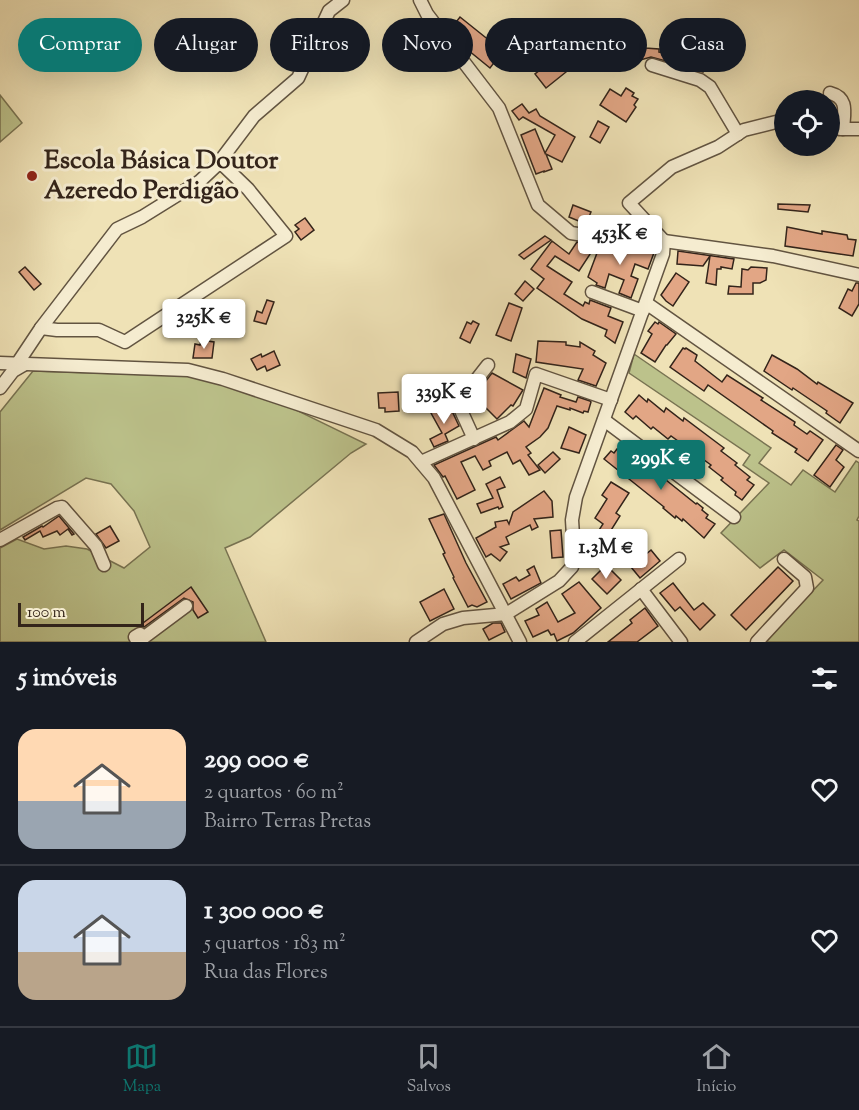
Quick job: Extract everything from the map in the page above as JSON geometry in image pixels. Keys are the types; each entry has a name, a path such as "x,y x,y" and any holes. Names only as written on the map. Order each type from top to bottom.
{"street":[{"path":"0,388 21,364 41,328 117,229 142,217 200,181 220,162 254,116 298,78 329,11 343,0"},
{"path":"420,0 427,14 499,108 538,205 571,233 664,241 773,256 859,275"},
{"path":"652,66 700,80 710,87 738,134"},
{"path":"840,96 843,100 843,129"},
{"path":"416,642 443,624 463,618 506,614 559,581 572,567 574,552 572,520 576,497 663,254 664,241 629,203 672,167 717,147 744,130 774,122"},
{"path":"840,128 859,129"},
{"path":"41,328 99,330 125,342 286,236 248,189 220,162"},
{"path":"592,292 644,307 859,451"},
{"path":"0,363 188,370 223,379 376,430 412,452 434,478 520,642"},
{"path":"459,406 459,402 488,365"},
{"path":"421,462 510,422 526,409 536,374 611,400"},
{"path":"450,382 474,439"},
{"path":"604,420 734,517"},
{"path":"0,540 62,507 96,546 104,565"},
{"path":"575,642 679,559"},
{"path":"757,642 807,588 805,577 784,559"},
{"path":"641,589 681,642"},
{"path":"138,642 135,637 140,634 143,638 186,606"}],"green space":[{"path":"0,95 22,123 0,142"},
{"path":"634,354 771,448 759,463 791,485 803,470 835,492 856,461 859,463 859,516 857,520 859,521 859,642 764,642 823,580 784,550 760,568 721,533 769,483 743,465 750,455 629,373"},
{"path":"33,371 187,376 253,389 366,444 351,453 250,537 225,548 266,642 0,642 0,548 17,539 44,549 66,546 87,549 124,568 150,547 134,511 111,484 86,478 0,530 0,412"}],"building":[{"path":"473,27 485,37 485,64 473,54"},
{"path":"647,48 659,49 659,59 647,58"},
{"path":"538,72 566,72 546,88 535,74"},
{"path":"626,88 634,93 632,96 638,99 634,105 636,107 626,122 600,105 610,89 621,96"},
{"path":"522,104 529,113 536,109 540,116 575,137 562,162 546,154 552,169 536,174 521,135 535,129 545,153 555,135 523,117 519,120 512,111"},
{"path":"598,121 609,127 600,143 590,137"},
{"path":"778,204 810,205 808,212 778,209"},
{"path":"573,205 591,212 586,224 569,217"},
{"path":"616,216 630,216 644,231 609,229 609,222 616,222"},
{"path":"305,218 314,230 301,240 295,232 299,229 295,225"},
{"path":"787,227 822,234 822,231 847,235 848,239 856,240 853,256 785,246"},
{"path":"545,236 551,240 524,259 519,255"},
{"path":"552,241 569,254 577,242 594,248 579,271 555,256 547,266 572,282 564,294 583,306 585,302 589,304 590,300 611,308 608,316 623,322 615,343 605,336 607,330 582,319 537,288 544,279 531,269"},
{"path":"600,245 611,252 612,246 655,250 648,269 635,264 631,276 638,279 631,298 619,293 624,280 609,274 605,288 596,285 597,283 588,277"},
{"path":"678,251 734,259 732,269 721,267 717,269 716,285 706,283 710,256 703,266 677,264"},
{"path":"25,267 41,284 34,290 19,272"},
{"path":"751,267 767,268 766,280 753,283 753,294 728,294 729,286 741,287 742,269 748,270"},
{"path":"676,273 689,282 673,306 661,295"},
{"path":"525,281 534,289 523,301 515,294"},
{"path":"856,283 859,283 859,304 852,316 839,308 848,289 852,291"},
{"path":"267,300 274,302 266,324 254,321 257,311 262,313"},
{"path":"509,303 522,308 511,341 496,335"},
{"path":"473,321 479,324 470,343 460,338 467,322 471,324"},
{"path":"655,322 658,324 659,322 676,334 655,362 641,353 652,334 648,331"},
{"path":"201,340 214,342 212,358 193,358 195,344 200,345"},
{"path":"538,341 566,342 566,345 580,347 580,342 595,351 593,355 606,363 596,386 578,380 583,369 536,362"},
{"path":"683,348 697,355 695,361 722,382 727,375 763,398 761,400 795,422 794,425 807,434 810,431 823,440 808,461 795,452 797,449 708,385 704,391 670,367"},
{"path":"274,351 280,365 267,371 265,366 257,370 251,359"},
{"path":"516,354 531,359 526,378 513,372"},
{"path":"772,355 817,384 818,382 853,403 840,423 826,413 827,411 764,371"},
{"path":"492,373 523,390 513,406 511,405 497,419 483,405 481,407 472,399"},
{"path":"544,388 561,395 560,397 576,402 578,397 590,401 588,412 583,413 557,406 548,428 526,447 531,453 528,455 540,470 529,475 520,460 513,464 507,452 489,461 491,466 483,470 475,456 461,462 475,490 457,499 445,476 443,477 434,465 496,437 498,440 524,421 529,427"},
{"path":"398,392 399,411 385,412 385,408 379,408 378,393"},
{"path":"639,395 664,412 666,408 683,421 684,418 724,448 721,451 737,463 735,465 750,477 747,480 754,485 742,500 721,480 723,478 709,467 711,465 671,436 668,439 653,427 651,429 636,416 633,419 625,412"},
{"path":"442,406 445,411 451,409 459,426 445,434 448,441 434,447 430,439 442,433 431,413"},
{"path":"569,427 586,435 579,453 561,448"},
{"path":"836,445 843,450 836,460 844,467 830,487 814,475"},
{"path":"617,449 629,454 631,452 703,508 702,510 708,515 706,518 715,524 704,538 683,519 682,521 676,516 675,518 604,459 611,451 614,453"},
{"path":"553,452 560,459 545,473 538,465"},
{"path":"500,477 505,487 497,490 503,507 481,513 477,504 493,498 486,484"},
{"path":"611,482 629,493 616,513 620,516 608,535 620,543 616,554 609,558 590,544 603,524 595,518 607,499 602,495"},
{"path":"544,491 552,501 553,517 534,519 538,527 532,530 530,525 506,537 509,544 500,547 507,552 500,561 491,554 486,557 476,538 496,527 495,522 507,520 509,524 513,512"},
{"path":"444,514 487,602 477,607 472,605 468,607 453,578 443,554 445,553 429,519"},
{"path":"59,516 74,534 72,535 68,529 60,535 57,531 43,537 40,531 25,540 23,537 43,527"},
{"path":"110,526 119,541 106,548 96,534"},
{"path":"561,530 563,557 552,558 550,531"},
{"path":"651,550 660,561 640,578 631,567"},
{"path":"606,565 621,580 607,594 592,579"},
{"path":"534,566 541,583 511,599 503,584 516,577 519,581 530,575 527,570"},
{"path":"778,567 793,581 746,630 731,615"},
{"path":"579,582 601,608 573,633 557,641 554,634 551,635 548,630 533,637 525,621 539,615 536,609 547,602 558,622 575,613 562,594"},
{"path":"673,583 694,610 703,603 715,615 700,630 680,607 675,611 660,593"},
{"path":"191,587 208,612 198,618 193,610 193,602 184,598 144,627 139,626"},
{"path":"444,589 454,609 430,621 420,602"},
{"path":"645,608 658,626 637,642 608,642 632,623 630,620"},
{"path":"493,623 501,623 505,632 489,640 483,629"}],"place":[{"name":"Escola Básica Doutor Azeredo Perdigão","path":"32,176"}]}
